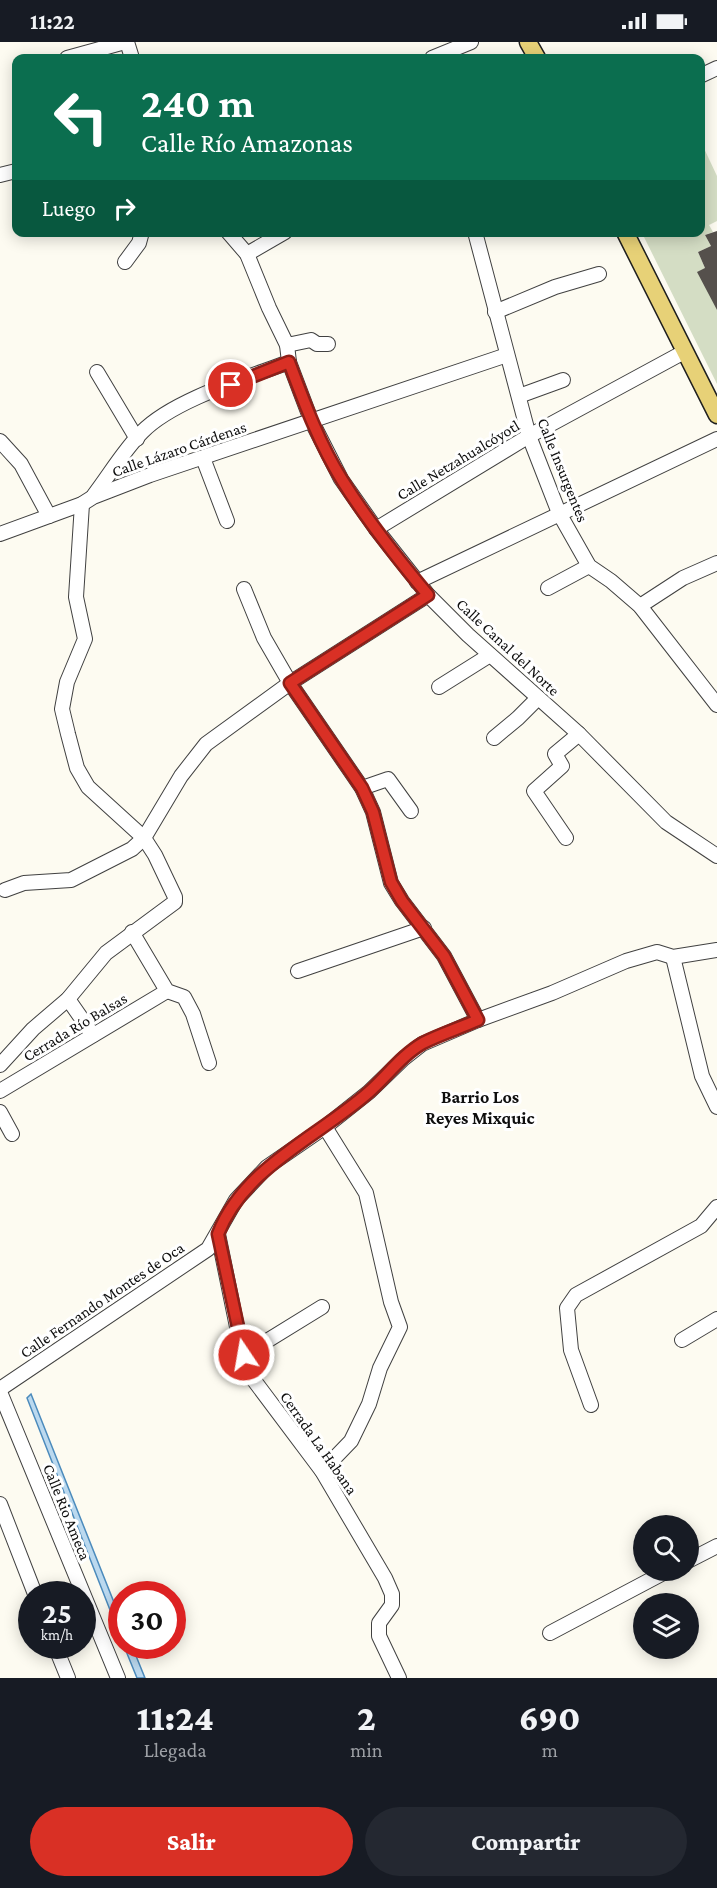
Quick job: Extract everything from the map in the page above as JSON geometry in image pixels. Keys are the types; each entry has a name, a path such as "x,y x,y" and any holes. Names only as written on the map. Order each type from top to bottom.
{"main road":[{"path":"627,237 717,415"}],"street":[{"path":"82,54 126,42"},
{"path":"442,54 471,42"},
{"path":"125,262 141,237"},
{"name":"Calle Canal del Norte","path":"232,237 247,254 287,345 289,362 311,420 341,479 417,582 490,655 579,734 666,822 717,856"},
{"path":"247,254 276,237"},
{"name":"Calle Insurgentes","path":"478,237 495,312 529,436 559,513 589,566 640,606 717,705"},
{"path":"495,312 555,287 598,274"},
{"path":"287,345 311,340 317,344 328,344"},
{"name":"Calle Netzahualcóyotl","path":"376,529 529,436 684,352"},
{"name":"Calle Lázaro Cárdenas","path":"0,534 150,475 507,355"},
{"path":"0,1065 33,1029 68,999 106,953 175,902 165,876 144,838 88,787 77,768 62,709 67,682 85,639 76,597 88,500 142,432 152,424 185,404 289,362"},
{"path":"97,372 137,439"},
{"path":"519,396 563,380"},
{"path":"417,582 717,439"},
{"path":"0,441 21,464 49,516"},
{"path":"203,458 227,521"},
{"path":"640,606 683,578 717,563"},
{"path":"548,588 589,566"},
{"path":"244,589 264,638 290,683 362,788 373,812 391,882 402,901 444,956 478,1020"},
{"path":"5,890 24,883 70,880 132,849 144,838 181,776 206,744 290,683 428,595"},
{"path":"439,687 490,655"},
{"path":"494,738 538,698"},
{"path":"566,838 534,791 562,766 555,754 579,734"},
{"path":"362,788 388,779 411,811"},
{"path":"298,970 424,928"},
{"path":"132,932 167,991 184,997 193,1014 209,1063"},
{"path":"218,1234 224,1218 236,1200 267,1167 369,1092 422,1044 626,961 657,951 674,957 717,950"},
{"path":"674,957 702,1076 717,1107"},
{"name":"Cerrada Río Balsas","path":"0,1091 167,991"},
{"path":"68,999 93,1035"},
{"path":"0,1112 12,1134"},
{"path":"322,1471 351,1441 369,1404 380,1368 400,1327 391,1302 366,1193 325,1126"},
{"path":"591,1405 571,1350 567,1308 576,1295 701,1226 717,1207"},
{"name":"Cerrada La Habana","path":"218,1234 245,1366 322,1471 385,1578 392,1594 392,1605 379,1623 379,1636 399,1678"},
{"name":"Calle Fernando Montes de Oca","path":"0,1391 208,1249 218,1234"},
{"path":"244,1355 322,1307"},
{"path":"682,1340 717,1319"},
{"name":"Calle Rio Ameca","path":"0,1391 118,1678"},
{"path":"0,1504 30,1581"},
{"path":"699,1555 717,1546"},
{"path":"550,1633 648,1581"},
{"path":"60,1659 68,1678"}],"green space":[{"path":"705,150 717,176 717,221 709,225 713,232 705,235"},
{"path":"705,235 711,246 698,252 717,310 717,384 644,237 705,237"}],"water":[{"path":"31,1394 108,1587 108,1605 27,1398"},
{"path":"129,1659 137,1659 145,1678 137,1678"}],"building":[{"path":"717,231 717,310 697,272 705,268 698,252 711,246 705,235"}],"district":[{"name":"Barrio Los Reyes Mixquic","path":"480,1107"}],"route":[{"path":"231,385 289,362 311,420 341,479 376,529 428,595 290,683 362,788 373,812 391,882 402,901 444,956 478,1020 422,1044 369,1092 267,1167 236,1200 224,1218 218,1234 244,1355"}]}
